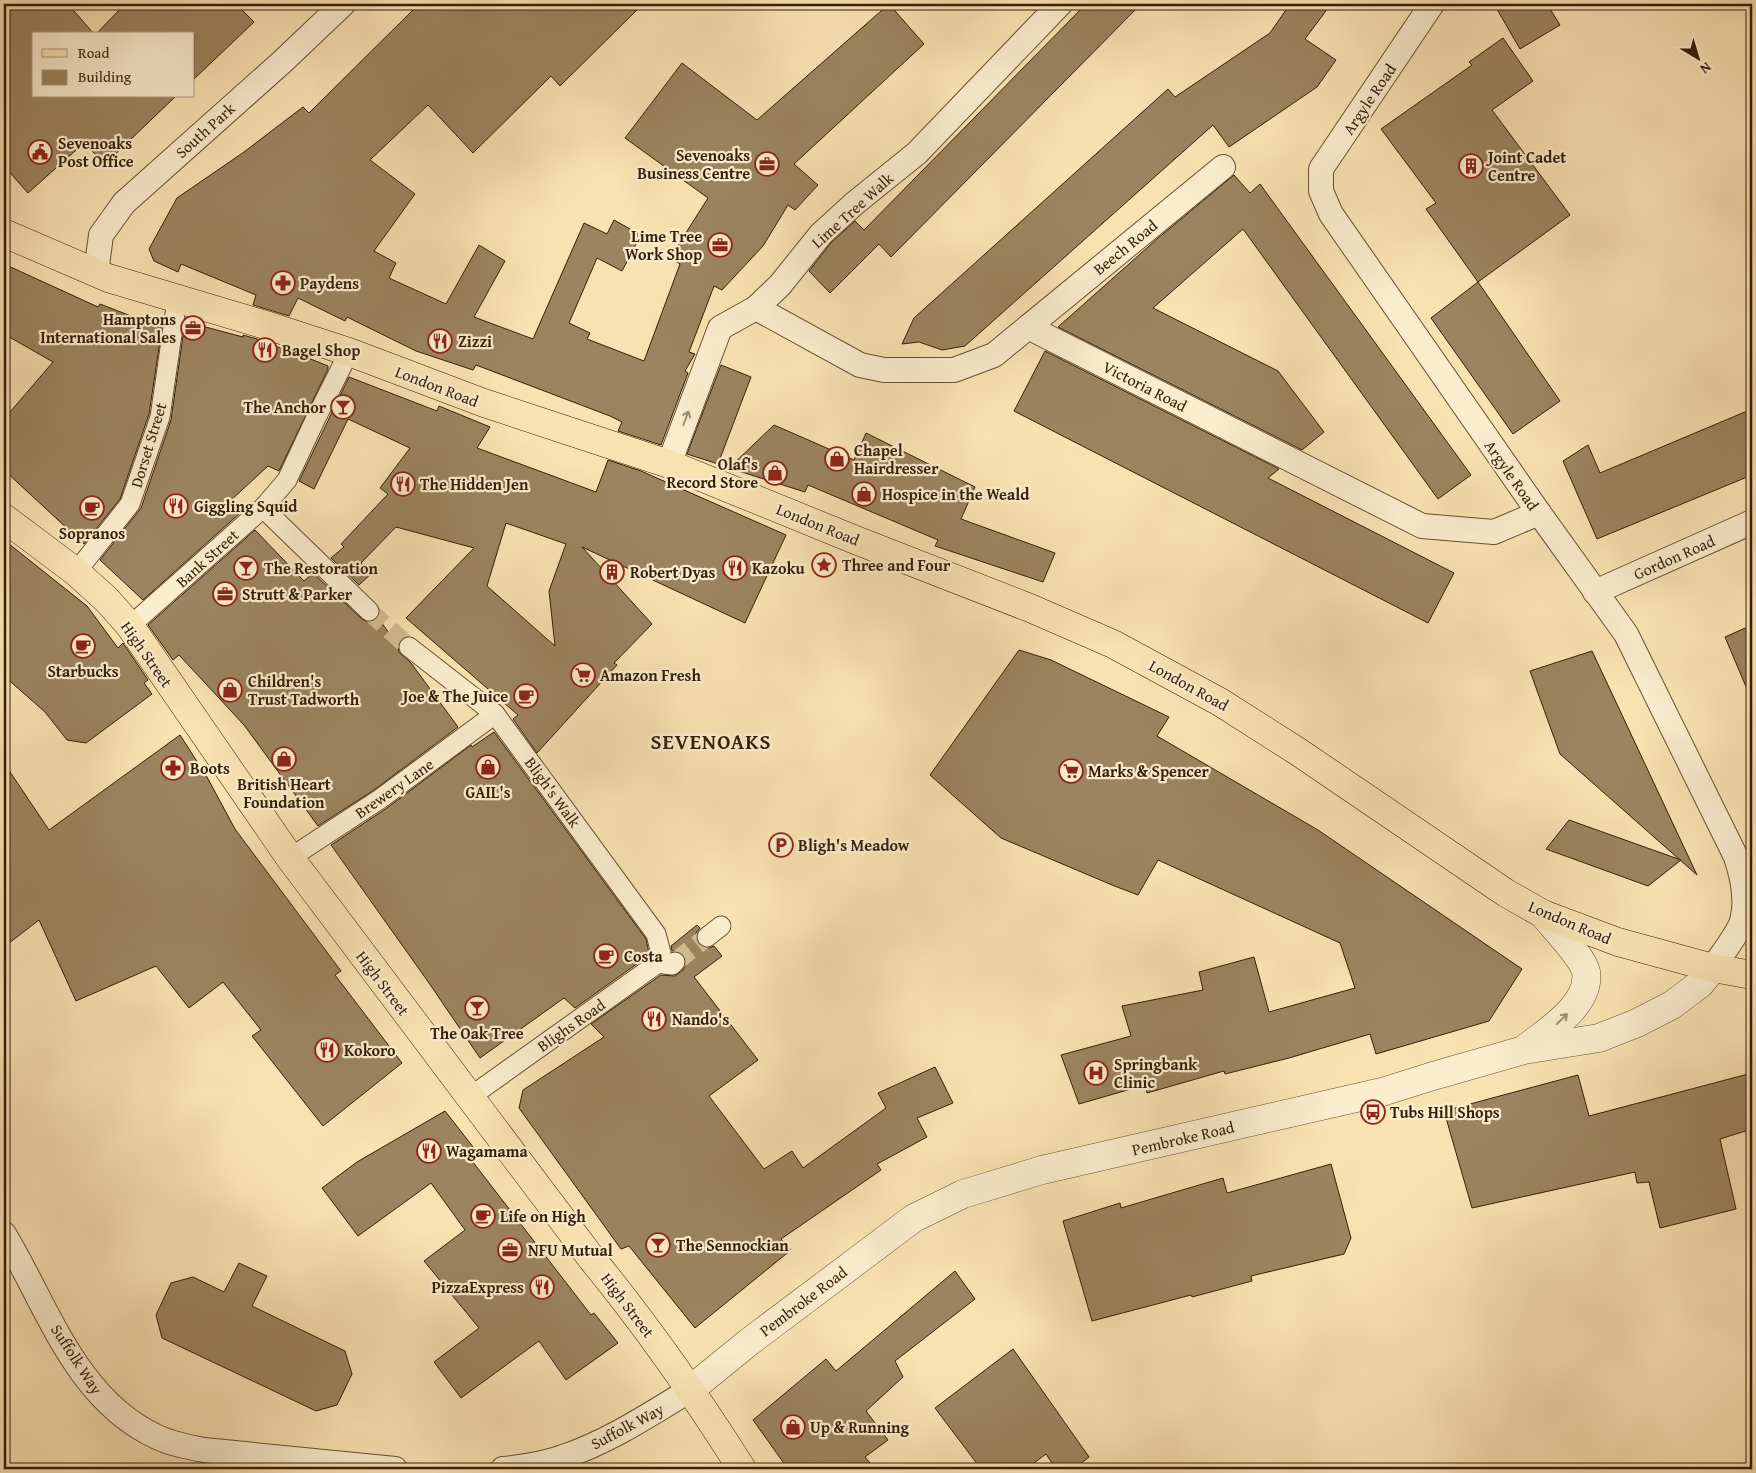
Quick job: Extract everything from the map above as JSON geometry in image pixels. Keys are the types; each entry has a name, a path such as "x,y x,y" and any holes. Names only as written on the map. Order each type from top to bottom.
{"main road":[{"name":"London Road","path":"4,233 96,273 177,300 269,326 349,352 484,403 669,464 1030,608 1113,644 1220,702 1506,893 1543,914 1618,942 1713,968 1752,975"},
{"name":"High Street","path":"4,518 76,572 107,600 130,626 290,858 592,1259 633,1310 690,1390 742,1469"}],"street":[{"name":"South Park","path":"96,273 101,235 124,203 282,62 343,4"},
{"name":"Lime Tree Walk","path":"669,464 720,328 756,308 780,285 820,234 917,153 1060,4"},
{"name":"Argyle Road","path":"1432,4 1321,169 1321,191 1331,214 1539,514 1626,634 1736,858 1742,875 1744,910 1740,925 1713,968"},
{"name":"Beech Road","path":"1028,327 1223,168"},
{"name":"Dorset Street","path":"76,572 130,504 160,417 177,300"},
{"path":"756,308 860,365 884,370 954,370 994,355 1028,327"},
{"name":"Victoria Road","path":"1028,327 1422,526 1494,532 1539,514"},
{"name":"Bank Street","path":"130,626 263,508 287,480 349,352"},
{"path":"263,508 369,611"},
{"name":"Gordon Road","path":"1596,592 1752,522"},
{"name":"Bligh's Walk","path":"409,647 496,714 656,934 661,953 667,963"},
{"name":"Brewery Lane","path":"290,858 380,799 496,714"},
{"path":"1524,1050 1562,1021 1584,990 1586,972 1580,959 1543,914"},
{"name":"Blighs Road","path":"470,1097 667,963"},
{"name":"Pembroke Road","path":"690,1390 749,1342 914,1218 963,1194 1042,1170 1382,1092 1524,1050 1599,1038 1637,1023 1672,1005 1700,984 1713,968"},
{"name":"Suffolk Way","path":"4,1234 81,1372 107,1403 141,1428 157,1437 180,1445 204,1450 395,1469"},
{"name":"Suffolk Way","path":"502,1469 528,1466 562,1458 585,1449 641,1420 690,1390"}],"building":[{"path":"4,4 68,4 92,32 32,32 32,98 174,98 105,164 84,143 28,193 4,166"},
{"path":"125,4 236,4 254,22 195,78 195,32 98,32"},
{"path":"419,4 643,4 560,86 551,76 473,153 428,105 370,160 415,194 374,251 396,263 389,278 446,304 479,245 505,261 474,317 533,339 584,223 607,234 614,220 641,235 622,271 597,258 569,323 590,333 587,339 644,361 680,264 670,258 708,198 625,138 682,63 757,120 889,4 924,44 794,164 818,185 795,210 788,205 763,246 722,290 714,286 689,352 695,354 685,371 688,373 661,445 618,431 622,422 610,416 476,365 473,370 416,351 347,317 345,321 298,298 289,316 253,305 256,295 181,264 178,272 154,261 149,249 177,198 244,152 303,107 309,113"},
{"path":"1086,4 1141,4 891,257 879,244 830,293 809,271 831,243 855,221 864,230"},
{"path":"1290,4 1331,4 1305,39 1336,60 1317,87 1229,147 1213,125 965,346 942,350 919,342 902,344 914,318 1168,89 1175,97 1270,33"},
{"path":"1494,4 1547,4 1560,25 1520,49"},
{"name":"Joint Cadet Centre","path":"1503,38 1533,81 1492,110 1570,215 1478,282 1426,209 1436,203 1381,129 1472,65 1469,62"},
{"path":"1234,175 1250,193 1260,184 1471,475 1438,499 1243,229 1153,308 1278,371 1324,432 1302,450 1058,327 1157,239"},
{"path":"4,264 98,307 100,304 162,328 149,414 120,499 84,544 4,470 4,419 53,362 4,334"},
{"path":"1478,282 1560,401 1513,434 1431,318"},
{"path":"187,322 274,344 274,346 328,366 328,369 279,471 268,466 229,502 240,513 143,600 100,560 141,508 171,420 183,336 185,337"},
{"path":"1045,351 1279,469 1268,478 1454,573 1428,623 1014,411"},
{"path":"721,365 751,377 718,464 687,454"},
{"path":"349,377 437,411 439,406 490,427 477,448 596,492 608,460 641,471 786,535 745,623 582,547 652,624 614,663 617,665 537,753 513,719 518,715 406,618 474,548 396,527 361,563 372,573 359,585 331,558 344,547 341,544 388,494 380,488 410,448 348,419 314,489 299,481","holes":["506,523 566,544 549,591 555,646 487,586"]},
{"path":"1752,409 1752,475 1597,539 1563,461 1588,445 1600,473"},
{"path":"774,425 854,460 866,433 975,487 961,519 1055,553 1043,582 935,546 938,540 808,485 805,492 729,468"},
{"path":"255,530 304,581 313,573 362,619 372,622 378,618 398,645 399,652 411,663 458,727 374,790 318,826 244,725 179,655 173,660 148,625"},
{"path":"4,540 87,606 118,648 123,643 148,680 144,683 152,694 86,743 67,740 45,712 4,676"},
{"path":"1752,625 1752,701 1725,637"},
{"path":"1019,650 1051,660 1169,717 1157,736 1318,830 1522,969 1489,1021 1376,1054 1370,1034 1289,1058 1225,1074 1224,1071 1147,1093 1145,1085 1079,1104 1061,1055 1131,1036 1122,1006 1203,990 1199,972 1254,957 1269,1012 1355,988 1340,943 1158,860 1138,895 1112,885 1001,838 930,775"},
{"path":"1592,651 1697,875 1560,754 1530,671"},
{"path":"494,732 646,939 649,953 648,956 575,1008 564,998 480,1058 331,845 387,808 471,745 472,747"},
{"path":"180,735 207,777 235,829 341,971 335,975 402,1063 323,1126 252,1036 261,1030 223,982 189,1008 156,966 76,1001 39,920 4,947 4,763 49,830"},
{"path":"1569,820 1681,860 1648,886 1546,849"},
{"path":"697,925 700,928 696,933 698,944 703,948 714,946 722,956 694,977 758,1060 709,1096 764,1169 792,1151 803,1168 886,1108 878,1093 935,1067 953,1103 917,1118 927,1137 877,1164 881,1170 781,1239 791,1250 695,1328 629,1246 621,1249 519,1108 523,1090 604,1037 591,1024 661,975 675,976 683,970 686,959 678,951 672,951 671,946"},
{"path":"1752,1073 1752,1129 1720,1139 1736,1209 1660,1228 1649,1182 1637,1183 1635,1172 1472,1208 1444,1111 1578,1075 1589,1116"},
{"path":"445,1111 477,1152 469,1157 591,1315 594,1313 618,1343 566,1380 539,1341 461,1398 434,1362 479,1328 424,1261 465,1230 431,1183 358,1236 322,1188 357,1162"},
{"path":"1331,1164 1351,1238 1344,1254 1251,1276 1252,1281 1092,1321 1063,1221 1120,1203 1121,1208 1223,1178 1227,1193"},
{"path":"239,1263 267,1276 252,1306 345,1351 352,1374 337,1405 316,1411 162,1338 156,1315 171,1283 193,1277 224,1292"},
{"path":"955,1271 975,1299 895,1361 903,1377 866,1411 888,1440 865,1457 875,1469 788,1469 753,1420 826,1359 836,1371"},
{"path":"1013,1349 1089,1457 1074,1469 1056,1469 1046,1454 1026,1469 981,1469 935,1408"}],"tunnel":[{"path":"369,611 409,647"},
{"path":"675,962 707,937"}],"place":[{"name":"Sevenoaks Post Office","path":"40,152"},
{"name":"Sevenoaks Business Centre","path":"767,164"},
{"name":"Joint Cadet Centre","path":"1471,166"},
{"name":"Lime Tree Work Shop","path":"720,245"},
{"name":"Paydens","path":"283,283"},
{"name":"Hamptons International Sales","path":"193,328"},
{"name":"Zizzi","path":"440,341"},
{"name":"Bagel Shop","path":"265,350"},
{"name":"The Anchor","path":"343,407"},
{"name":"Chapel Hairdresser","path":"837,459"},
{"name":"Olaf's Record Store","path":"775,473"},
{"name":"The Hidden Jen","path":"403,484"},
{"name":"Hospice in the Weald","path":"864,494"},
{"name":"Giggling Squid","path":"176,506"},
{"name":"Sopranos","path":"92,508"},
{"name":"Three and Four","path":"824,565"},
{"name":"The Restoration","path":"246,568"},
{"name":"Kazoku","path":"735,568"},
{"name":"Robert Dyas","path":"612,572"},
{"name":"Strutt & Parker","path":"225,594"},
{"name":"Starbucks","path":"83,646"},
{"name":"Amazon Fresh","path":"583,675"},
{"name":"Children's Trust Tadworth","path":"230,690"},
{"name":"Joe & The Juice","path":"526,696"},
{"name":"British Heart Foundation","path":"284,759"},
{"name":"GAIL's","path":"488,767"},
{"name":"Boots","path":"173,768"},
{"name":"Marks & Spencer","path":"1071,771"},
{"name":"Bligh's Meadow","path":"781,845"},
{"name":"Costa","path":"606,956"},
{"name":"The Oak Tree","path":"477,1008"},
{"name":"Nando's","path":"654,1019"},
{"name":"Kokoro","path":"327,1050"},
{"name":"Springbank Clinic","path":"1096,1073"},
{"name":"Tubs Hill Shops","path":"1373,1112"},
{"name":"Wagamama","path":"429,1151"},
{"name":"Life on High","path":"483,1216"},
{"name":"The Sennockian","path":"658,1245"},
{"name":"NFU Mutual","path":"510,1250"},
{"name":"PizzaExpress","path":"542,1287"},
{"name":"Up & Running","path":"793,1427"}],"district":[{"name":"SEVENOAKS","path":"711,741"}]}
